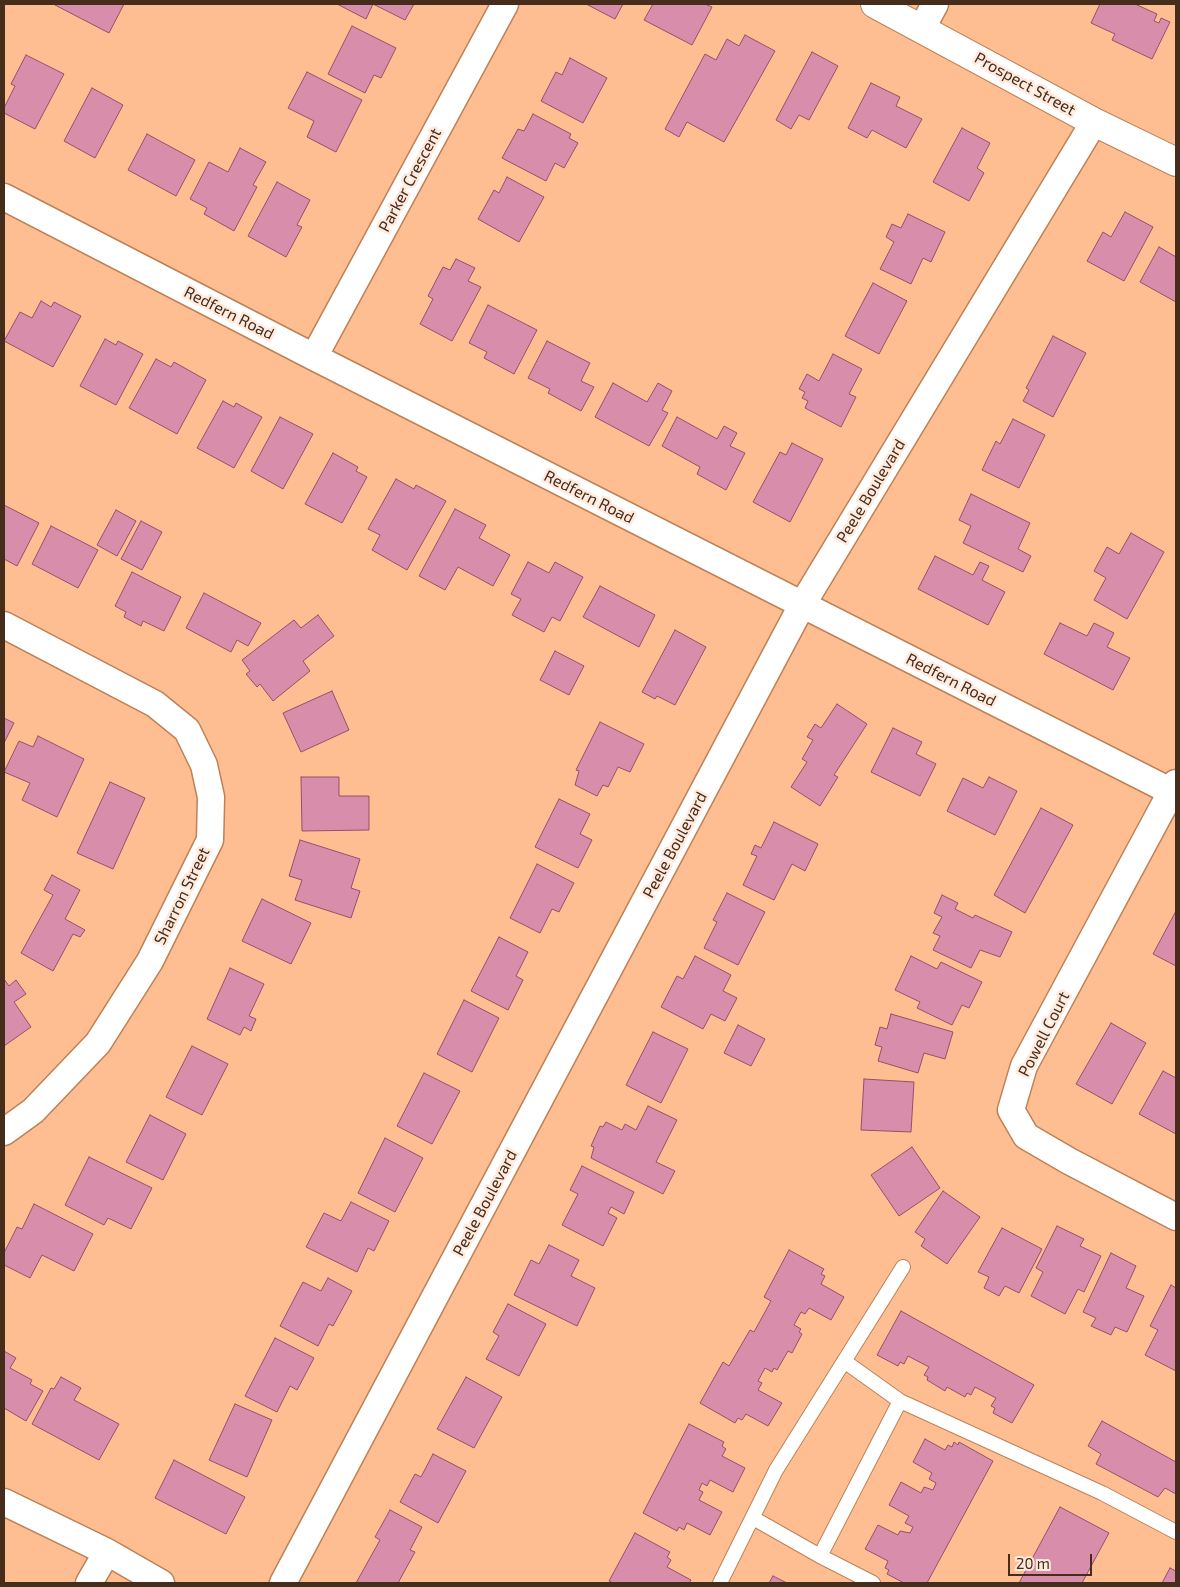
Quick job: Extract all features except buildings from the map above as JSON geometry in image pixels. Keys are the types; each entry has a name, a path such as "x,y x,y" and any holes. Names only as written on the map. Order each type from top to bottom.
{"street":[{"name":"Parker Crescent","path":"314,357 505,4"},
{"name":"Prospect Street","path":"875,4 1094,122 1176,162"},
{"path":"922,28 935,4"},
{"name":"Peele Boulevard","path":"283,1583 802,605 1094,122"},
{"name":"Redfern Road","path":"4,197 802,605 1175,790"},
{"name":"Sharron Street","path":"4,625 155,704 187,730 204,765 211,797 210,840 150,961 98,1043 33,1110 4,1132"},
{"name":"Powell Court","path":"1175,790 1024,1066 1011,1110 1026,1136 1069,1161 1176,1216"},
{"path":"4,1502 107,1552 161,1583"},
{"path":"89,1583 107,1552"}],"lane":[{"path":"720,1583 776,1470 903,1267"},
{"path":"844,1361 900,1401 1102,1493 1176,1532"},
{"path":"820,1556 900,1401"},
{"path":"752,1518 873,1583"}]}
